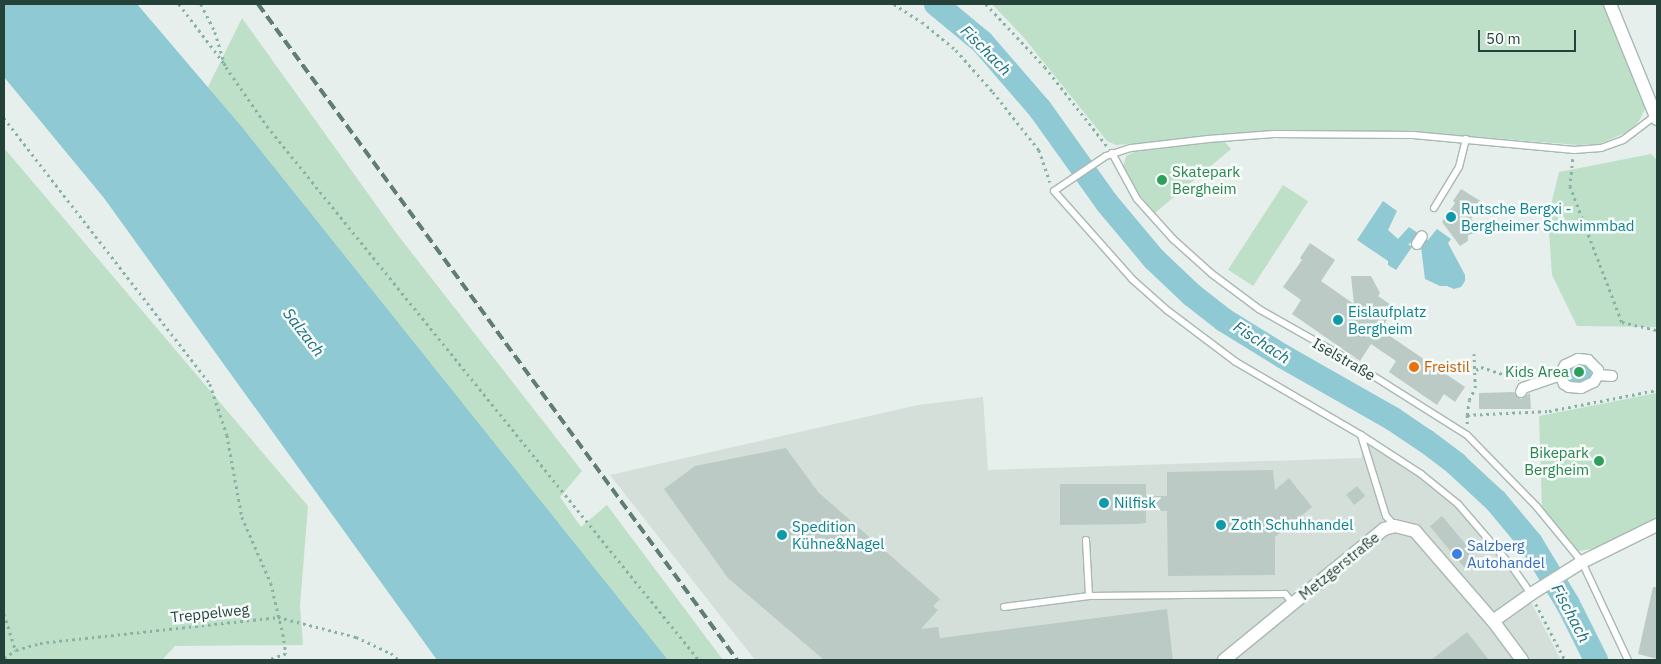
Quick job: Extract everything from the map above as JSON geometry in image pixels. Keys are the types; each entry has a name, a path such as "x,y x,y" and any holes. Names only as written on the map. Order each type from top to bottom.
{"street":[{"path":"1610,4 1656,117"},
{"path":"1521,392 1522,388 1560,376 1565,365 1578,359 1593,362 1598,375"},
{"path":"1560,376 1564,384 1569,387 1581,388 1590,384 1598,375"},
{"path":"1598,375 1612,376"},
{"path":"1493,621 1530,594 1582,562 1657,525"},
{"name":"Metzgerstraße","path":"1224,660 1384,529 1395,526 1415,531 1493,621 1522,660"}],"lane":[{"path":"1530,594 1513,568 1458,504 1421,474 1361,435 1236,362 1168,311 1133,280 1063,204 1054,191 1109,154 1131,148 1274,134 1413,135 1466,138 1574,150 1601,148 1623,140 1656,117"},
{"path":"1434,208 1459,167 1466,138"},
{"name":"Iselstraße","path":"1109,154 1137,199 1173,239 1212,274 1260,310 1340,355 1467,435 1536,507 1582,562 1628,660"},
{"path":"1361,435 1386,516 1395,526"},
{"path":"1086,540 1089,596"},
{"path":"1004,607 1089,596 1285,594 1294,603"}],"path":[{"path":"179,4 226,67 266,126 699,660"},
{"path":"200,4 215,32 226,67"},
{"path":"894,4 922,22 956,50 1039,150 1048,174"},
{"path":"986,4 1045,67 1109,154"},
{"path":"4,118 210,384 227,435 242,517 271,583 286,654 268,660"},
{"path":"1574,150 1570,186 1622,322 1657,330"},
{"path":"1467,435 1469,400 1475,388 1476,370 1474,354"},
{"path":"1476,370 1481,367 1536,384"},
{"path":"1468,415 1549,411 1657,390"},
{"path":"1530,594 1565,660"},
{"path":"4,614 16,650"},
{"name":"Treppelweg","path":"4,658 16,650 40,643 278,617 342,632 391,653 399,660"}],"shaded area":[{"path":"983,397 988,470 1361,458 1366,444 1416,473 1444,495 1480,532 1511,569 1561,660 755,660 610,475 918,405"}],"green space":[{"path":"992,4 1607,4 1644,95 1645,109 1639,121 1630,131 1599,144 1578,145 1415,132 1272,132 1116,145 1107,141 1025,39"},
{"path":"242,18 397,234 582,471 560,497 581,527 607,505 723,660 668,660 208,87"},
{"name":"Skatepark Bergheim","path":"1224,141 1231,149 1155,213 1139,194 1123,167 1126,156 1134,152"},
{"path":"4,148 308,506 300,606 303,645 175,646 162,660 4,660"},
{"path":"1651,154 1657,160 1657,327 1577,326 1552,275 1548,217 1559,172"},
{"path":"1283,185 1308,201 1253,286 1228,270"},
{"name":"Bikepark Bergheim","path":"1657,393 1657,519 1598,548 1579,551 1570,544 1542,507 1539,416"}],"water":[{"name":"Salzach","path":"4,4 137,4 241,126 668,660 437,660 104,198 4,77"},
{"path":"1383,201 1397,211 1388,230 1398,239 1409,227 1428,240 1437,229 1451,239 1448,243 1465,275 1465,281 1461,287 1454,289 1440,286 1425,279 1421,247 1414,242 1408,244 1412,247 1396,270 1388,265 1388,261 1357,240"},
{"name":"Kids Area","path":"1583,363 1590,366 1592,376 1581,384 1572,383 1565,374 1568,367"}],"building":[{"name":"Rutsche Bergxi - Bergheimer Schwimmbad","path":"1461,189 1482,202 1471,219 1477,224 1478,232 1468,235 1468,241 1460,246 1442,222 1455,203 1453,201"},
{"path":"1310,243 1335,260 1321,281 1354,304 1351,276 1371,276 1380,293 1378,296 1394,307 1381,330 1465,387 1455,402 1444,394 1437,405 1389,372 1396,361 1371,344 1360,361 1292,314 1301,300 1283,287 1302,260 1300,258"},
{"path":"1514,392 1521,399 1530,393 1531,409 1479,409 1479,393"},
{"name":"Spedition Kühne&Nagel","path":"786,448 818,492 940,599 933,606 938,610 921,629 938,627 940,638 1167,609 1173,660 824,660 728,578 664,489 695,466"},
{"name":"Zoth Schuhhandel","path":"1273,470 1275,490 1289,478 1312,507 1275,537 1275,575 1168,576 1167,511 1146,511 1146,523 1060,525 1060,484 1146,484 1146,496 1167,496 1167,472"},
{"path":"1357,486 1365,496 1354,505 1346,495"},
{"path":"1442,516 1480,561 1468,571 1430,526"},
{"path":"1653,587 1657,587 1657,659 1638,654"},
{"path":"1467,632 1489,660 1431,660"}],"waterway":[{"name":"Fischach","path":"936,4 982,42 1040,109 1107,203 1154,259 1192,295 1224,320 1284,357 1393,419 1426,441 1456,464 1496,501 1531,543 1568,604 1596,660"}],"railway":[{"path":"258,4 737,660"}],"place":[{"name":"Skatepark Bergheim","path":"1162,180"},
{"name":"Rutsche Bergxi - Bergheimer Schwimmbad","path":"1451,217"},
{"name":"Eislaufplatz Bergheim","path":"1338,320"},
{"name":"Freistil","path":"1414,367"},
{"name":"Kids Area","path":"1579,372"},
{"name":"Bikepark Bergheim","path":"1599,461"},
{"name":"Nilfisk","path":"1104,503"},
{"name":"Zoth Schuhhandel","path":"1221,525"},
{"name":"Spedition Kühne&Nagel","path":"782,535"},
{"name":"Salzberg Autohandel","path":"1457,554"}]}
